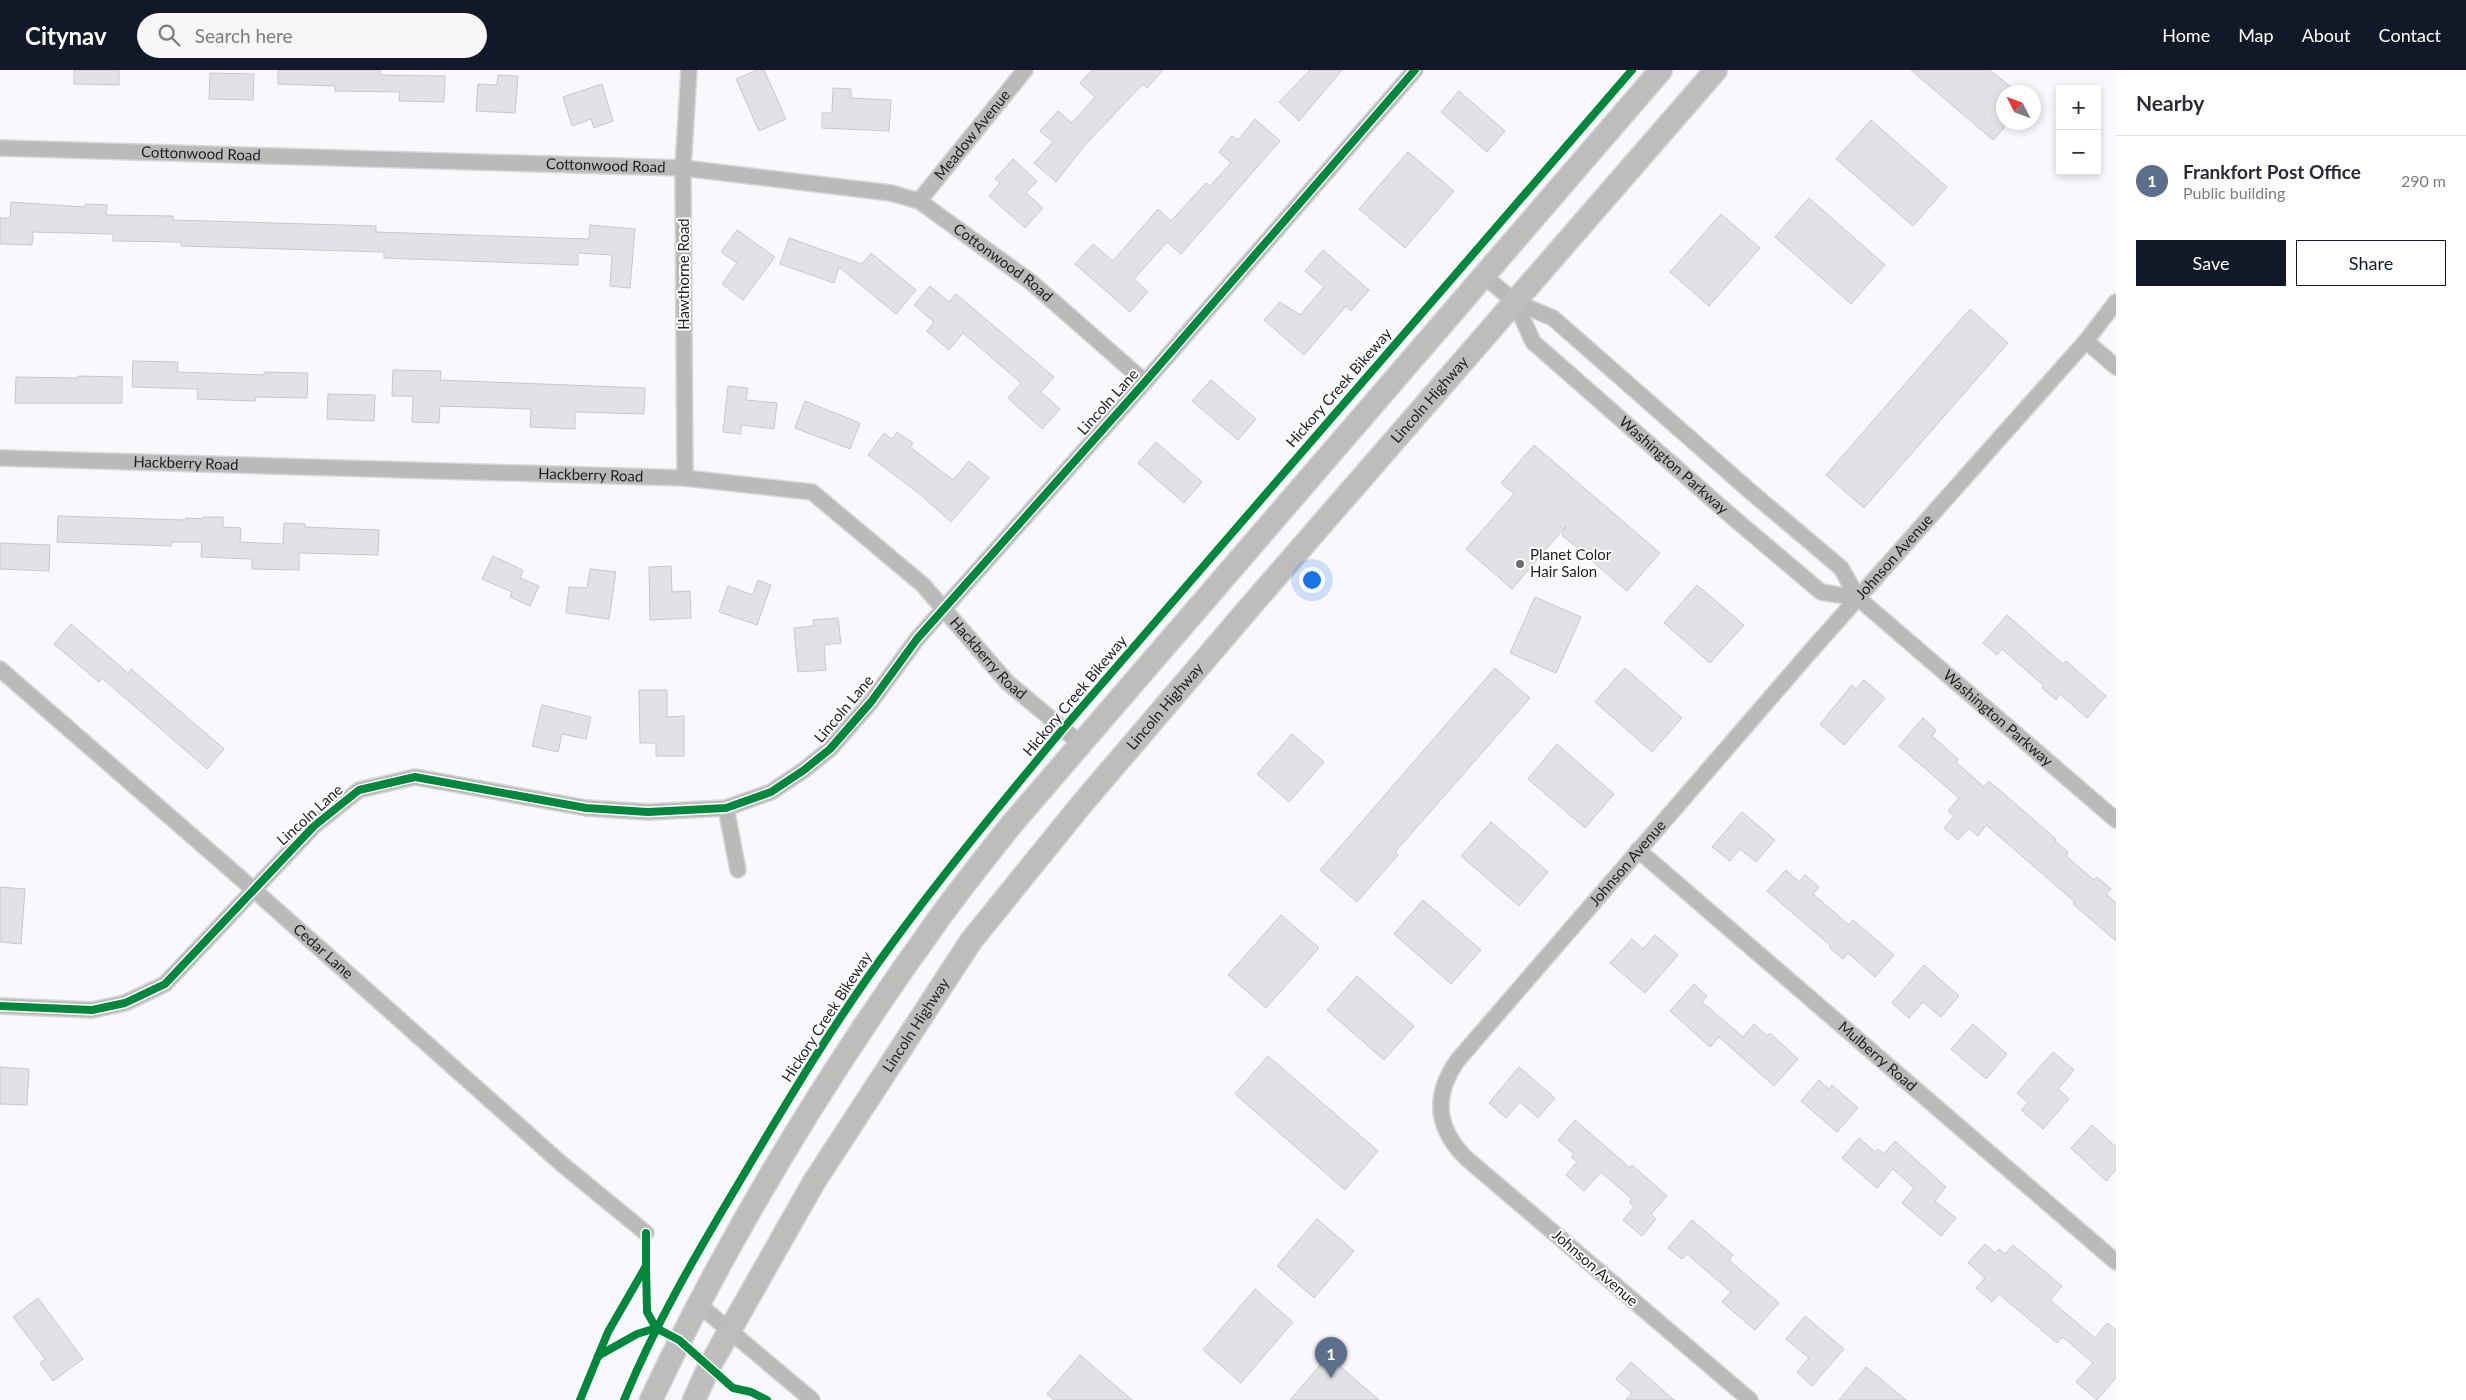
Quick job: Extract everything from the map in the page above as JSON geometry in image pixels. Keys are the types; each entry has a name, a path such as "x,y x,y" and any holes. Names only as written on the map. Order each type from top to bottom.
{"main road":[{"path":"651,1400 698,1304 778,1160 819,1095 924,940 1011,825 1661,70"},
{"name":"Lincoln Highway","path":"694,1400 730,1330 814,1182 970,941 1081,805 1249,608 1716,70"}],"street":[{"name":"Hawthorne Road","path":"685,478 683,168 689,70"},
{"name":"Meadow Avenue","path":"919,201 1025,70"},
{"name":"Lincoln Lane","path":"0,1006 92,1010 125,1003 165,984 314,826 359,790 415,777 586,808 648,812 726,808 771,792 830,750 871,702 917,638 1145,382 1415,70"},
{"name":"Cottonwood Road","path":"0,148 683,168 890,193 919,201 1031,282 1145,382"},
{"name":"Washington Parkway","path":"1484,276 1515,302 1553,318 1743,485 1842,568 1858,598 2116,820"},
{"name":"Washington Parkway","path":"1515,302 1533,342 1730,516 1821,592 1858,598"},
{"name":"Johnson Avenue","path":"1750,1400 1466,1158 1450,1139 1443,1124 1441,1109 1443,1090 1448,1075 1457,1061 1638,850 2086,341 2116,302"},
{"path":"2086,341 2116,368"},
{"name":"Hackberry Road","path":"0,458 685,478 812,492 923,586 1007,682 1080,743"},
{"name":"Cedar Lane","path":"0,669 253,889 563,1165 646,1233"},
{"path":"726,808 738,870"},
{"name":"Mulberry Road","path":"1638,850 2116,1262"},
{"path":"698,1304 812,1400"}],"building":[{"path":"74,70 119,70 119,85 74,84"},
{"path":"278,70 380,70 380,75 445,76 444,102 399,101 400,92 335,91 335,86 278,84"},
{"path":"757,70 764,70 786,119 759,131 736,79"},
{"path":"1092,70 1163,70 1147,88 1143,84 1085,145 1056,182 1034,163 1053,142 1040,131 1058,111 1072,123 1095,97 1080,83"},
{"path":"1310,70 1342,70 1299,121 1279,102"},
{"path":"1911,70 1990,70 2008,85 1996,85 1996,130 2002,130 1993,140"},
{"path":"210,73 254,74 253,100 209,99"},
{"path":"498,75 518,76 515,113 476,111 478,84 497,85"},
{"path":"602,84 613,121 594,128 591,119 572,126 563,97"},
{"path":"833,88 851,89 851,98 891,100 889,131 822,128 822,113 832,113"},
{"path":"1459,91 1505,131 1487,152 1441,112"},
{"path":"1255,119 1280,141 1181,254 1167,242 1134,279 1148,292 1130,312 1075,264 1093,244 1113,261 1158,209 1171,221 1206,183 1210,186 1231,163 1219,152 1232,136 1238,140"},
{"path":"1871,120 1947,187 1913,226 1836,159"},
{"path":"1408,152 1454,191 1405,248 1359,209"},
{"path":"1013,159 1037,181 1026,193 1043,208 1025,228 989,196 1000,183 995,179"},
{"path":"1809,198 1885,265 1851,304 1775,237"},
{"path":"11,202 85,207 85,204 107,205 106,215 173,216 173,220 376,226 376,232 589,239 590,225 635,229 630,288 610,286 612,255 578,253 578,265 384,258 384,252 181,246 181,242 113,241 113,234 33,232 32,245 0,244 0,218 10,218"},
{"path":"1721,214 1760,248 1709,306 1670,272"},
{"path":"737,230 775,257 743,300 722,284 737,263 721,252"},
{"path":"789,238 862,264 871,253 916,290 896,314 839,267 834,283 780,264"},
{"path":"1323,250 1369,290 1351,311 1346,306 1304,355 1264,320 1280,302 1300,315 1324,287 1305,271"},
{"path":"930,286 949,302 956,294 1054,377 1041,392 1060,409 1042,429 1008,398 1021,383 963,333 949,350 927,331 934,322 914,305"},
{"path":"1970,309 2008,343 1864,508 1826,475"},
{"path":"133,361 178,362 177,372 264,375 264,372 308,373 307,398 256,397 255,401 197,399 198,389 132,387"},
{"path":"393,370 441,371 440,380 645,388 644,414 575,412 575,429 530,427 531,409 440,406 439,423 412,422 413,396 392,396"},
{"path":"78,376 122,377 122,403 15,403 16,377 78,378"},
{"path":"1211,380 1256,419 1238,440 1192,401"},
{"path":"728,386 748,388 746,400 777,403 774,429 741,425 741,434 723,432"},
{"path":"328,394 375,395 374,421 327,419"},
{"path":"805,401 860,423 850,449 795,428"},
{"path":"897,432 913,443 910,447 953,480 969,461 989,478 951,522 921,495 868,455 884,433 892,439"},
{"path":"1156,442 1202,482 1184,503 1138,463"},
{"path":"1534,445 1660,553 1627,591 1562,535 1566,526 1512,589 1466,549 1514,494 1501,483"},
{"path":"58,516 186,520 186,518 223,517 223,527 241,528 240,542 283,544 284,523 305,524 305,527 379,530 378,555 299,553 299,570 252,569 252,559 201,557 202,542 172,542 171,546 57,542"},
{"path":"0,543 50,545 49,571 0,569"},
{"path":"493,556 523,570 520,578 539,586 530,606 510,597 512,592 482,579"},
{"path":"671,566 672,592 690,591 691,618 650,620 649,567"},
{"path":"590,569 616,572 609,619 566,613 569,587 587,588"},
{"path":"758,580 771,585 757,625 719,612 728,586 753,595"},
{"path":"1697,585 1744,625 1710,663 1664,623"},
{"path":"1535,597 1581,617 1556,673 1510,653"},
{"path":"2007,615 2063,664 2066,661 2106,696 2087,718 2060,694 2056,700 2042,688 2044,686 2002,649 1997,655 1983,643"},
{"path":"838,618 841,643 824,645 826,670 798,672 794,628 814,626 813,620"},
{"path":"71,624 128,673 131,669 224,749 207,769 102,678 99,682 54,644"},
{"path":"1495,668 1530,698 1395,852 1398,855 1357,902 1320,870"},
{"path":"1625,668 1682,718 1652,752 1595,702"},
{"path":"1864,680 1885,698 1844,745 1820,724 1852,685 1856,689"},
{"path":"639,690 667,690 667,717 684,716 684,756 656,756 656,743 640,743"},
{"path":"542,705 591,717 586,739 562,734 558,752 532,746"},
{"path":"1923,718 1936,730 1932,736 1958,759 1956,762 1984,787 1989,781 2056,839 2055,841 2068,852 2066,856 2094,880 2097,877 2111,889 2106,894 2116,903 2116,941 2073,904 2075,902 1986,825 1978,836 1969,828 1958,840 1944,828 1954,816 1948,811 1959,798 1899,746"},
{"path":"1292,734 1324,762 1289,802 1257,774"},
{"path":"1557,744 1614,794 1585,828 1528,779"},
{"path":"1742,812 1775,840 1756,862 1740,849 1730,861 1712,847"},
{"path":"1491,822 1548,872 1519,906 1461,856"},
{"path":"1786,870 1799,882 1805,875 1819,887 1813,894 1849,925 1853,920 1894,955 1875,977 1848,953 1843,959 1829,947 1831,946 1767,891"},
{"path":"0,887 25,889 21,944 0,942"},
{"path":"1423,900 1481,950 1451,984 1394,934"},
{"path":"1281,915 1319,948 1266,1008 1228,975"},
{"path":"1655,935 1678,955 1645,993 1610,963 1632,939 1643,949"},
{"path":"1924,965 1959,996 1941,1017 1923,1002 1909,1018 1892,1003"},
{"path":"1357,976 1414,1026 1384,1060 1327,1010"},
{"path":"1694,984 1707,996 1702,1002 1743,1037 1754,1024 1767,1036 1770,1033 1798,1059 1774,1086 1719,1037 1710,1047 1670,1011"},
{"path":"1973,1024 2007,1054 1986,1079 1951,1049"},
{"path":"2053,1052 2074,1070 2058,1089 2069,1099 2043,1129 2021,1110 2028,1103 2017,1093"},
{"path":"1268,1056 1378,1151 1345,1190 1235,1094"},
{"path":"0,1067 29,1069 27,1105 0,1104"},
{"path":"1519,1067 1555,1098 1538,1118 1520,1102 1506,1118 1489,1103"},
{"path":"1819,1080 1829,1089 1832,1085 1858,1108 1837,1132 1801,1101"},
{"path":"1575,1120 1630,1168 1632,1165 1667,1196 1651,1214 1656,1219 1642,1236 1623,1220 1634,1207 1629,1202 1632,1199 1601,1172 1584,1191 1566,1175 1577,1162 1571,1157 1574,1154 1558,1140"},
{"path":"2092,1125 2116,1147 2116,1170 2106,1181 2071,1148"},
{"path":"1859,1138 1875,1152 1878,1149 1884,1154 1895,1141 1946,1187 1935,1201 1956,1218 1941,1236 1902,1203 1914,1188 1893,1169 1877,1188 1842,1158"},
{"path":"1317,1219 1354,1251 1314,1298 1277,1266"},
{"path":"1692,1220 1733,1255 1729,1260 1779,1303 1755,1330 1722,1302 1731,1292 1687,1254 1682,1259 1668,1248"},
{"path":"1985,1244 1995,1253 1999,1249 2005,1254 2013,1245 2062,1286 2050,1300 2095,1338 2107,1323 2116,1330 2116,1378 2097,1400 2076,1382 2093,1363 2063,1337 2057,1343 1999,1294 1992,1302 1976,1288 1985,1278 1968,1263"},
{"path":"1255,1289 1293,1322 1241,1383 1203,1350"},
{"path":"38,1298 83,1359 53,1381 40,1363 45,1359 13,1317"},
{"path":"1805,1316 1844,1349 1812,1386 1797,1372 1809,1358 1786,1339"},
{"path":"1080,1355 1132,1400 1054,1400 1047,1394"},
{"path":"1328,1356 1379,1400 1290,1400"},
{"path":"1631,1362 1674,1400 1626,1400 1632,1393 1616,1379"},
{"path":"1866,1367 1906,1400 1839,1400"}],"cycle path":[{"path":"0,1006 92,1010 125,1003 165,984 314,826 359,790 415,777 586,808 648,812 726,808 771,792 804,770 830,749 871,702 917,639 1145,382 1415,70"},
{"name":"Hickory Creek Bikeway","path":"624,1400 676,1291 755,1155 832,1031 914,914 976,834 1062,730 1632,70"},
{"path":"580,1400 608,1332 646,1266 646,1233"},
{"path":"646,1266 647,1312 656,1328 679,1340 733,1388 751,1392 767,1400"},
{"path":"598,1356 637,1334 656,1328"}],"place":[{"name":"Planet Color Hair Salon","path":"1520,564"},
{"name":"Frankfort Post Office","path":"1331,1378"}]}
